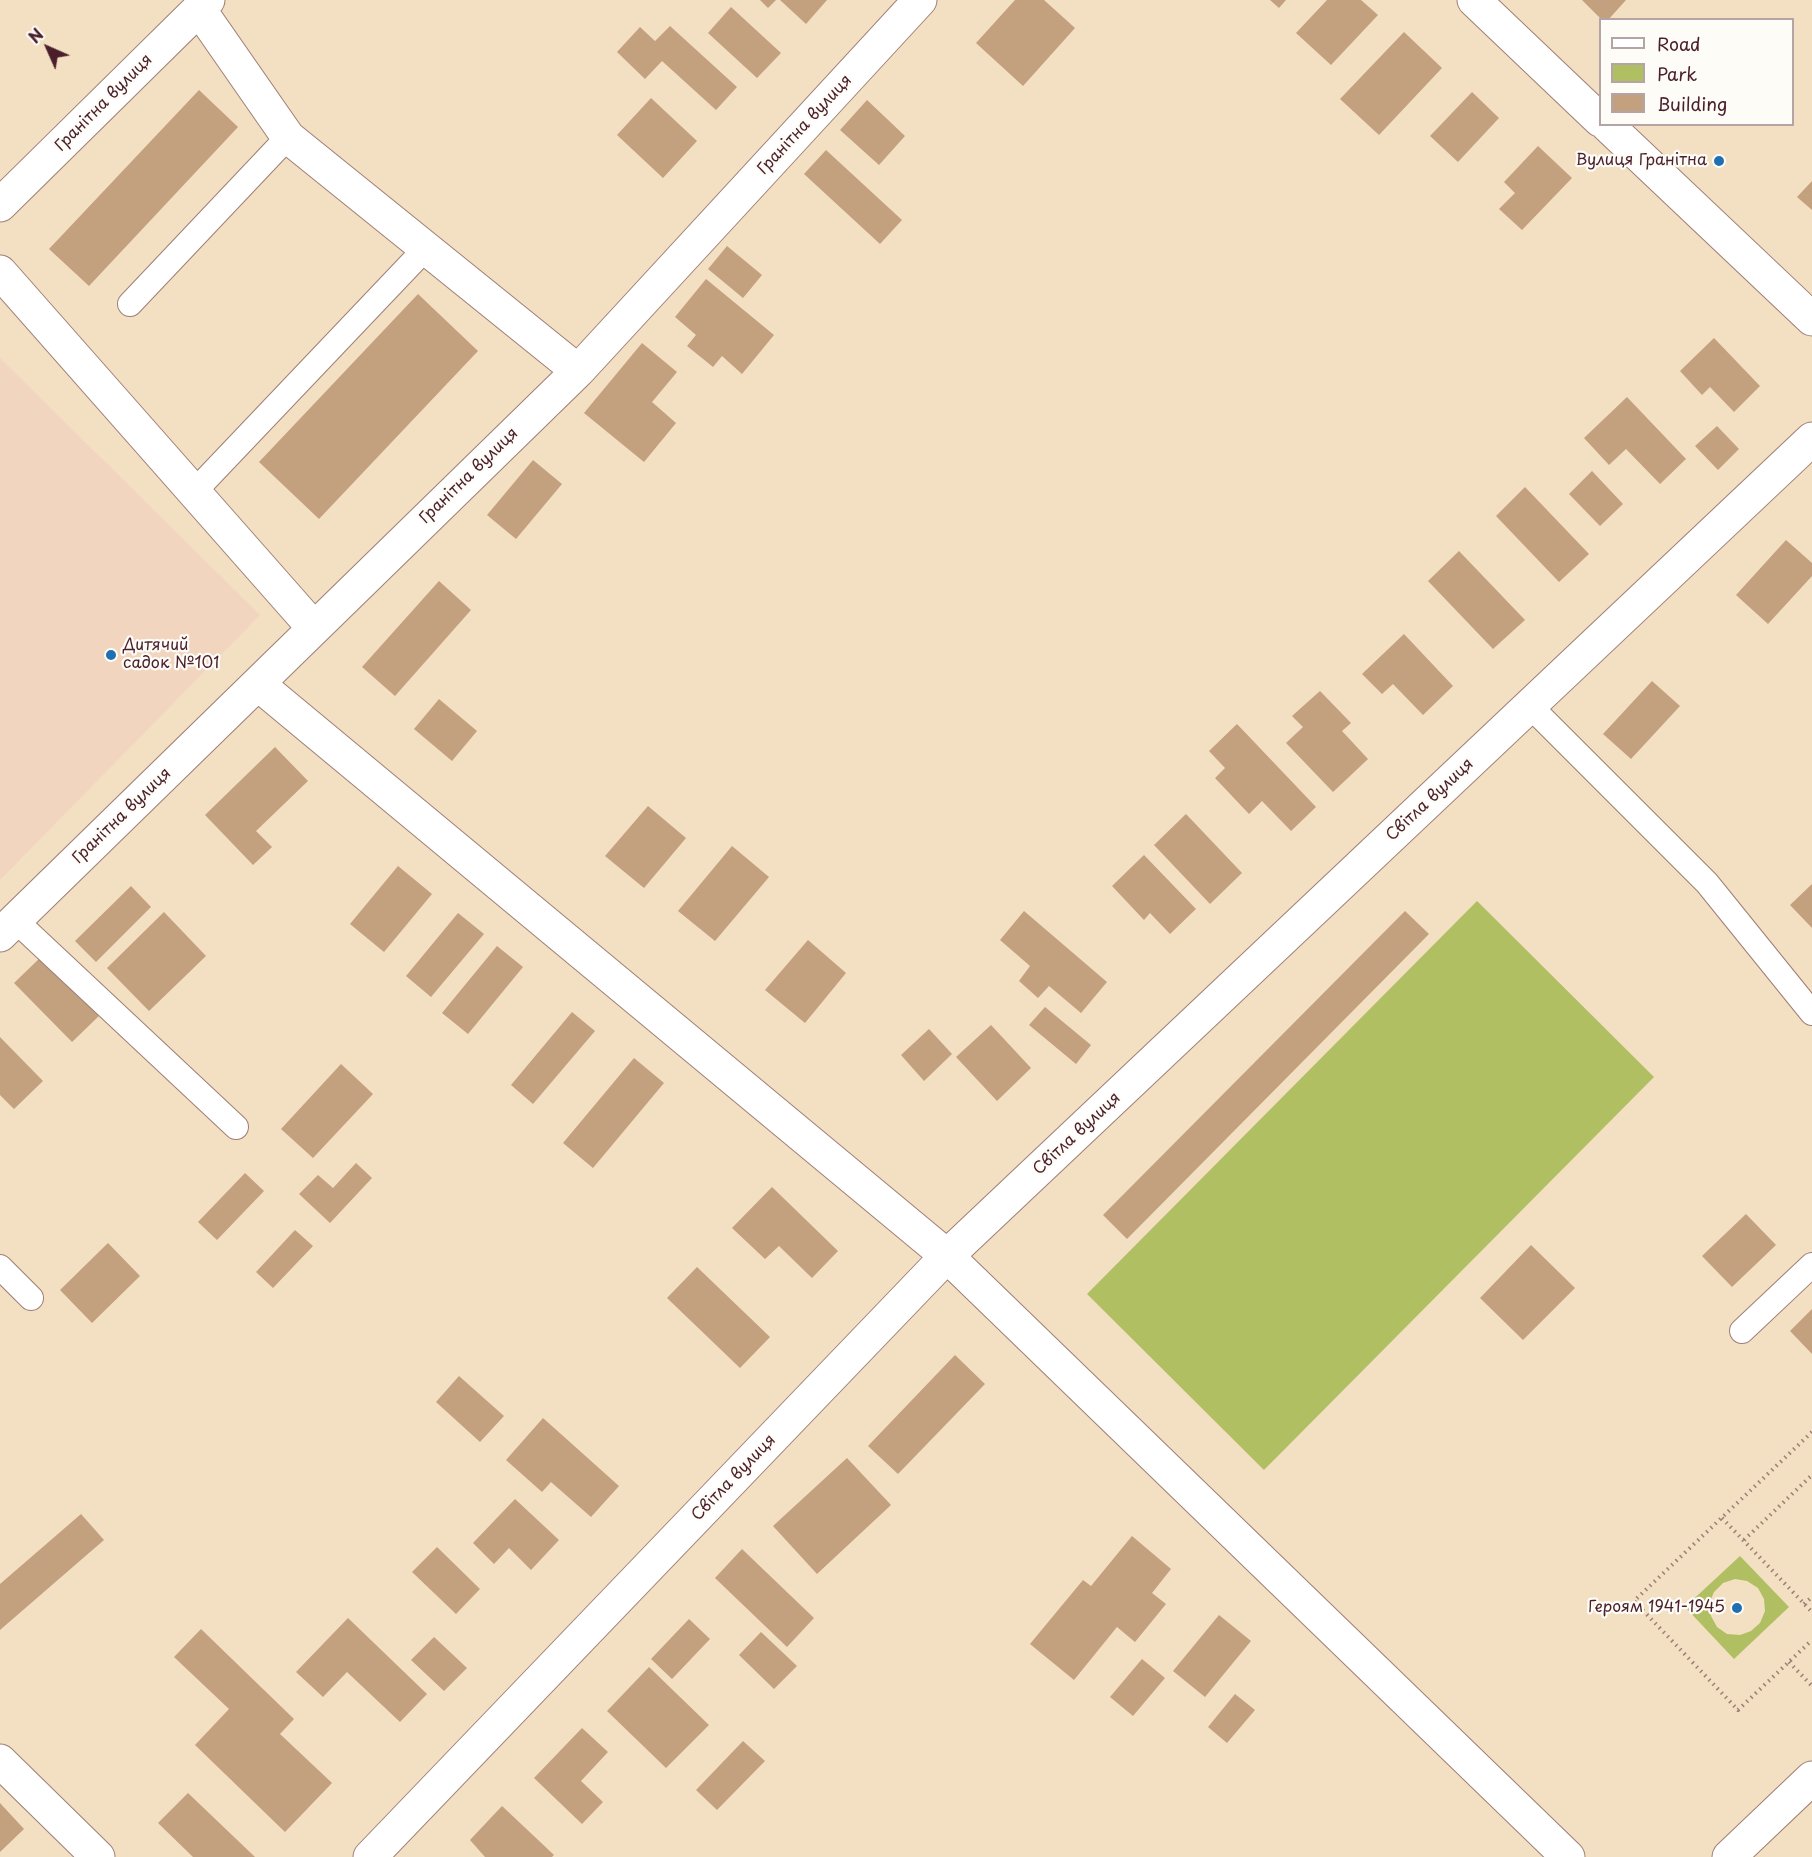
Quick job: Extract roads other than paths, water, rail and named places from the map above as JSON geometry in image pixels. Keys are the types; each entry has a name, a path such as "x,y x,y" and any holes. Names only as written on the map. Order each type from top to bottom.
{"street":[{"name":"Гранітна вулиця","path":"8,928 258,684 313,627 578,371 920,0"},
{"path":"1474,0 1599,119"},
{"name":"Гранітна вулиця","path":"0,205 204,5"},
{"path":"204,5 288,137 578,371"},
{"path":"1608,126 1812,319"},
{"path":"0,272 313,627"},
{"name":"Світла вулиця","path":"370,1857 947,1256 1812,439"},
{"path":"258,684 947,1256 1568,1857"},
{"path":"0,1761 98,1857"},
{"path":"1729,1857 1812,1778"}],"lane":[{"path":"130,304 288,137"},
{"path":"194,492 426,248"},
{"path":"1530,706 1707,883 1812,1013"},
{"path":"8,928 236,1127"},
{"path":"1742,1331 1812,1265"},
{"path":"0,1267 31,1298"}],"place":[{"name":"Вулиця Гранітна","path":"1719,161"},
{"name":"Дитячий садок №101","path":"111,655"},
{"name":"Героям 1941-1945","path":"1737,1608"}]}
